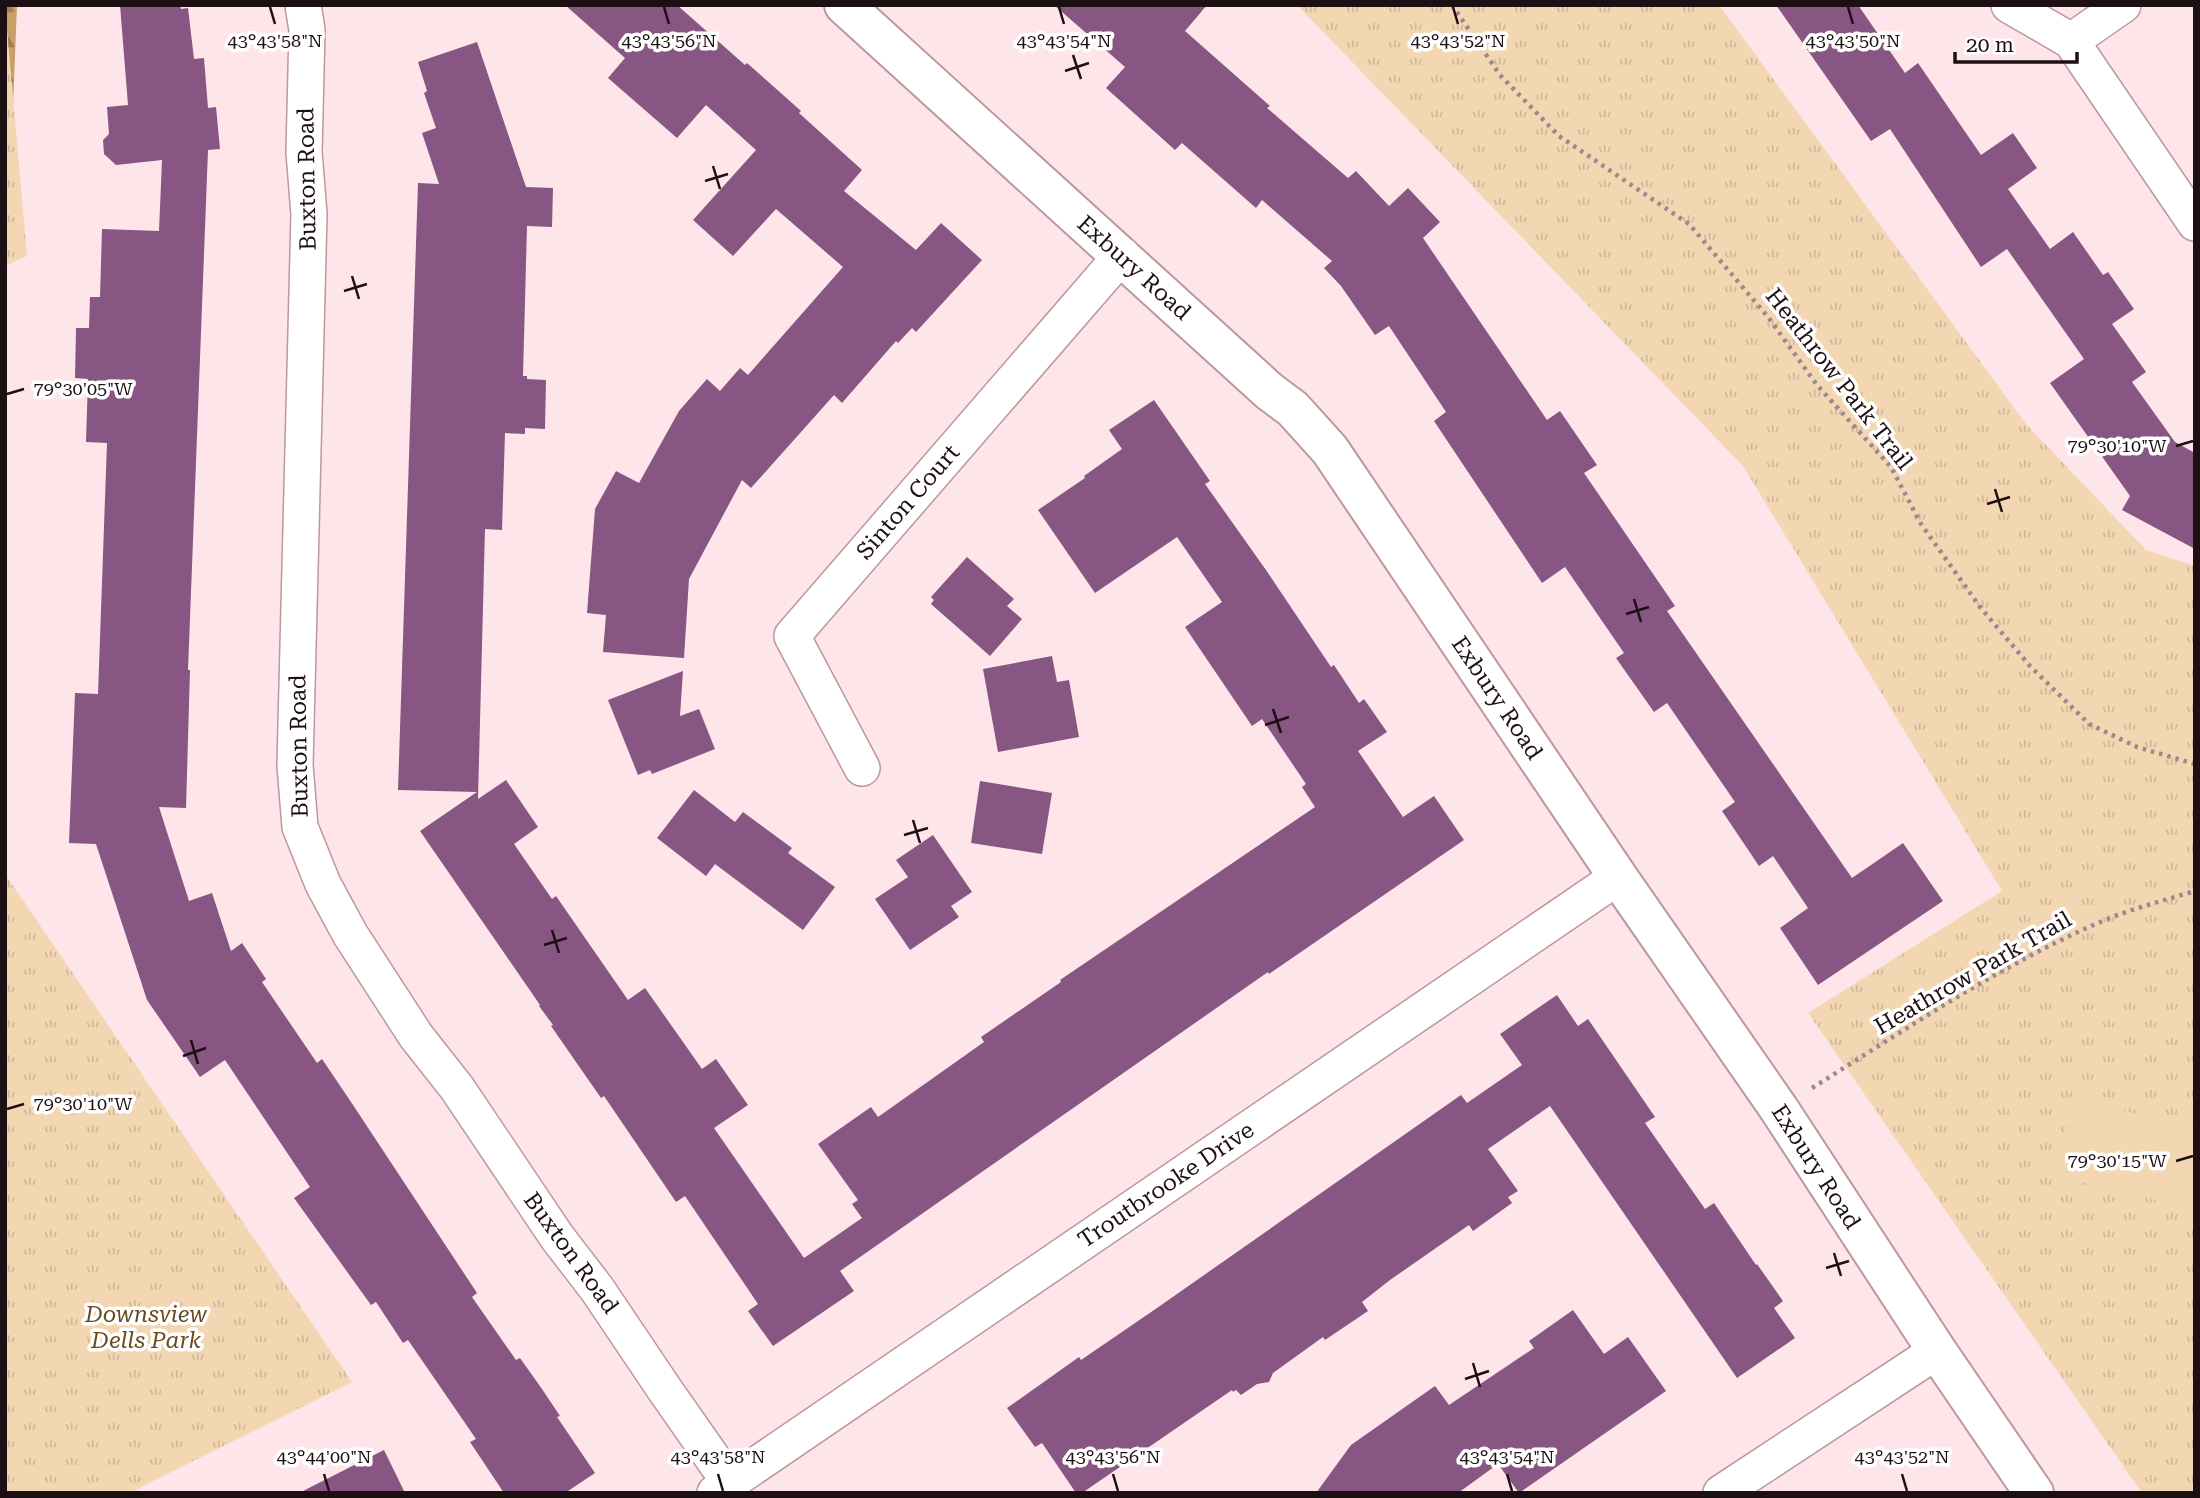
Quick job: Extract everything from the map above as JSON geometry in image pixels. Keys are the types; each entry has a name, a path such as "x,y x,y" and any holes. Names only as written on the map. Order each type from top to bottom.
{"street":[{"name":"Buxton Road","path":"303,5 307,30 304,152 309,227 295,727 300,827 323,884 384,988 416,1036 457,1088 557,1237 597,1289 665,1390 722,1488"},
{"name":"Exbury Road","path":"844,5 1259,382 1293,409 1330,450 1618,877 1779,1109 1937,1351 2034,1493"},
{"path":"2008,5 2071,41 2195,223"},
{"path":"2071,41 2123,5"},
{"name":"Sinton Court","path":"862,768 792,636 1122,255"},
{"name":"Troutbrooke Drive","path":"722,1488 1618,877"},
{"path":"1721,1493 1937,1351"}],"path":[{"name":"Heathrow Park Trail","path":"1452,5 1500,75 1559,136 1689,224 1768,317 1816,385 1891,467 1921,524 1980,607 2029,666 2089,724 2137,747 2195,764"},
{"name":"Heathrow Park Trail","path":"1779,1109 1985,981 2038,953 2127,911 2195,891"}],"green space":[{"path":"5,5 17,5 5,311"},
{"path":"1297,5 1719,5 2026,424 2146,550 2195,566 2195,1493 2142,1493 1808,1013 2002,891 1743,466"},
{"path":"5,6 27,256 5,266"},
{"name":"Downsview Dells Park","path":"5,874 352,1382 129,1493 5,1493"},
{"path":"2073,1099 2195,1127 2195,1209 2055,1176"}],"building":[{"path":"120,5 180,5 181,9 188,8 194,59 204,58 208,108 216,107 220,149 208,150 188,670 186,808 159,807 189,901 212,893 231,951 242,943 266,979 262,982 317,1063 322,1059 477,1293 472,1297 516,1360 520,1358 542,1389 560,1416 557,1417 595,1473 565,1493 504,1493 470,1442 476,1439 408,1340 403,1343 376,1302 371,1305 294,1198 310,1187 225,1060 200,1077 147,1000 96,844 69,843 75,693 98,694 107,443 86,442 88,379 75,378 76,328 89,328 90,297 100,297 102,229 159,231 162,160 116,165 104,154 103,140 109,134 107,107 128,105"},
{"path":"565,5 677,5 801,111 799,113 862,170 844,191 916,250 941,223 982,260 916,332 912,328 898,343 896,341 842,403 834,395 751,488 742,480 689,579 684,658 603,652 606,615 587,613 595,509 616,471 639,483 679,411 707,379 720,391 740,368 748,375 843,267 776,209 733,256 693,220 756,150 706,105 677,138 608,78 625,58"},
{"path":"1054,5 1207,5 1185,31 1270,106 1267,108 1348,178 1356,171 1389,206 1408,188 1440,222 1423,238 1547,420 1560,411 1597,465 1584,473 1675,606 1667,611 1852,878 1903,843 1943,901 1818,985 1780,928 1808,908 1773,856 1759,866 1722,811 1735,802 1667,703 1654,712 1616,658 1624,653 1565,567 1542,583 1434,421 1446,412 1389,326 1375,335 1341,286 1324,268 1332,261 1262,200 1256,208 1182,143 1175,150 1106,88 1125,67"},
{"path":"1776,5 1858,5 1905,73 1918,63 1981,155 2013,133 2037,168 2008,189 2050,249 2073,232 2103,275 2108,272 2134,309 2112,324 2146,372 2132,382 2175,442 2195,453 2195,549 2122,510 2130,496 2050,383 2084,359 2007,249 1981,267 1890,129 1871,141"},
{"path":"477,42 526,187 553,188 552,227 527,226 523,376 527,376 527,379 546,380 545,429 525,428 525,434 505,433 502,530 485,529 478,799 506,780 538,827 514,844 552,899 556,896 628,1000 645,988 702,1069 716,1059 748,1105 714,1128 804,1258 862,1218 852,1204 858,1200 818,1144 871,1107 878,1117 984,1042 981,1037 1061,982 1060,980 1315,807 1302,787 1306,784 1262,719 1252,726 1185,627 1222,602 1177,537 1095,593 1038,510 1122,449 1109,430 1154,400 1210,481 1205,484 1331,667 1334,665 1359,703 1364,699 1387,732 1358,751 1403,817 1434,796 1464,840 1269,974 1268,972 840,1271 854,1291 773,1346 748,1311 758,1304 685,1196 676,1202 604,1096 601,1098 551,1026 553,1025 540,1005 420,831 477,792 398,790 418,183 439,184 422,133 436,128 424,93 427,91 418,62"},
{"path":"967,557 1014,599 1007,606 1022,619 990,656 931,604 934,600 931,597"},
{"path":"1052,656 1057,682 1069,680 1079,737 998,752 983,669"},
{"path":"683,671 680,716 699,709 715,749 652,774 650,770 638,775 608,700"},
{"path":"980,781 1052,793 1042,854 971,843"},
{"path":"694,790 735,822 743,812 792,848 788,853 835,887 803,930 715,864 706,876 657,838"},
{"path":"933,835 972,892 951,906 959,917 910,950 875,899 908,877 896,860"},
{"path":"1557,995 1578,1026 1588,1019 1655,1117 1645,1123 1705,1209 1714,1203 1783,1301 1774,1308 1795,1338 1737,1378 1550,1106 1488,1149 1518,1191 1508,1197 1512,1203 1473,1231 1469,1225 1390,1280 1362,1302 1368,1311 1325,1340 1323,1337 1273,1373 1269,1382 1257,1384 1241,1395 1232,1390 1082,1493 1076,1493 1042,1443 1035,1447 1007,1408 1079,1357 1081,1360 1157,1308 1461,1095 1467,1103 1522,1065 1500,1034"},
{"path":"1573,1310 1604,1354 1628,1337 1666,1391 1519,1493 1498,1464 1458,1493 1316,1493 1351,1445 1435,1386 1449,1405 1534,1348 1529,1341"},
{"path":"384,1450 405,1493 299,1493"}]}
